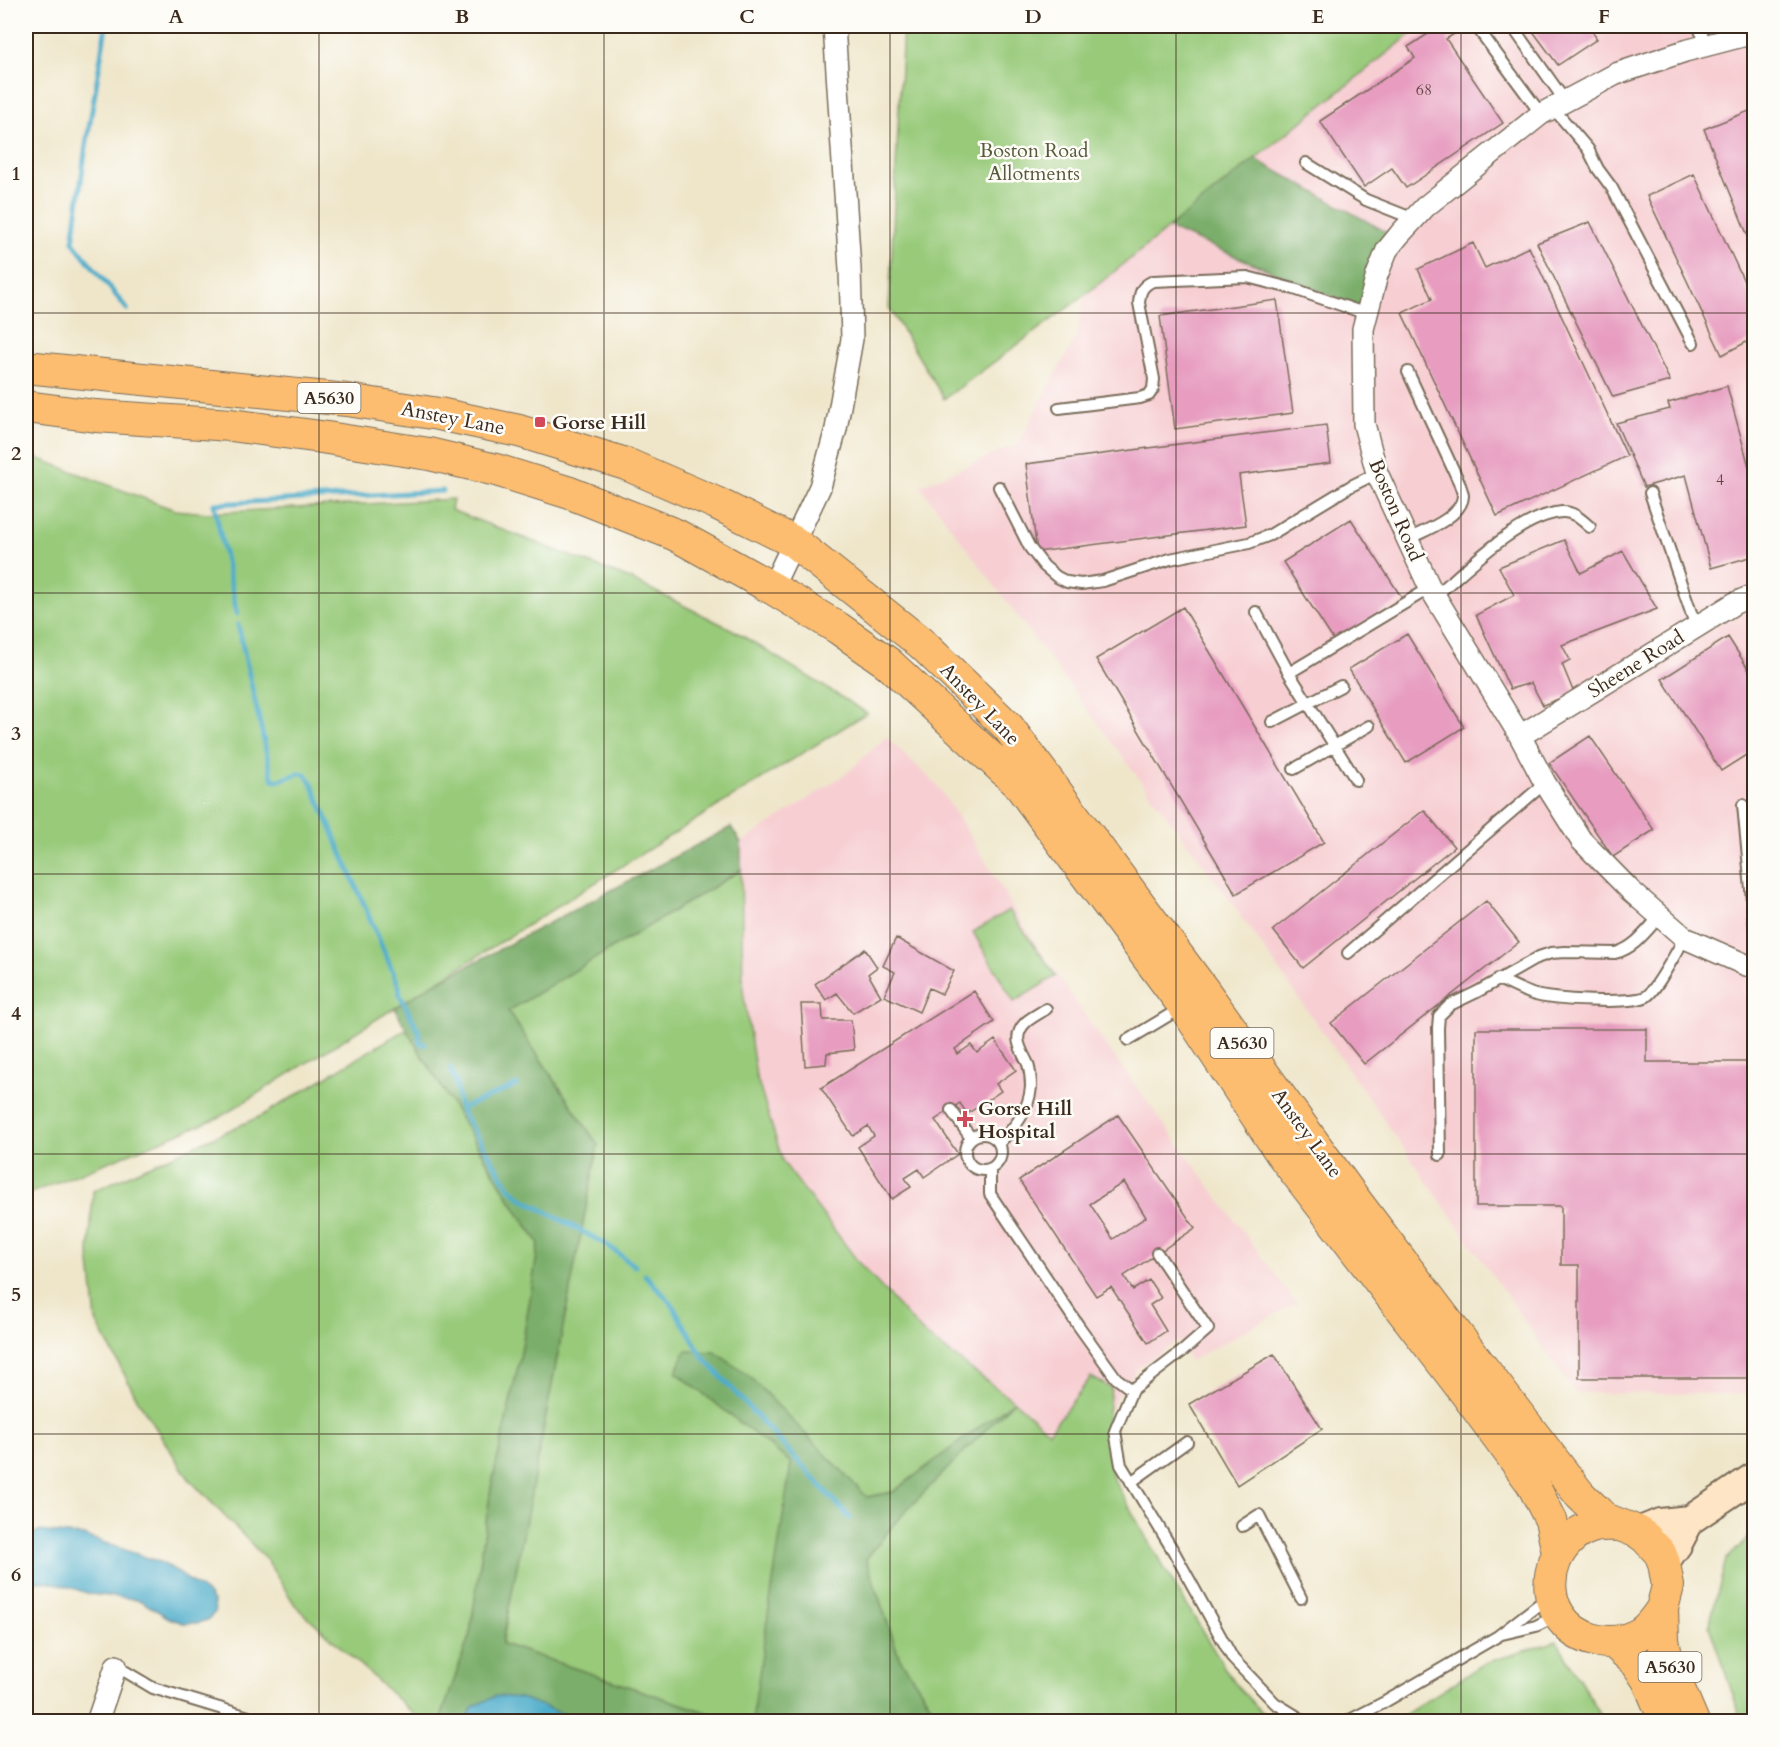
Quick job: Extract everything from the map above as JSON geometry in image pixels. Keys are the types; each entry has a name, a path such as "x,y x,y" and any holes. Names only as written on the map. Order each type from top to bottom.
{"main road":[{"name":"Anstey Lane","path":"26,367 346,400 439,414 519,431 626,464 716,503 794,542 922,644 1008,728 1196,980 1349,1191 1580,1495 1605,1519 1628,1528 1654,1545 1664,1563"},
{"name":"Anstey Lane","path":"26,407 96,416 231,425 429,454 496,470 570,493 676,535 772,588 888,663 1018,783 1184,1006"},
{"name":"A5630","path":"1184,1006 1281,1153 1466,1392 1532,1483 1551,1520 1558,1553"},
{"path":"1628,1528 1594,1526 1573,1536 1558,1553 1552,1567 1550,1581 1555,1605 1576,1633 1600,1642 1613,1642 1628,1639 1642,1632 1654,1622 1662,1609 1668,1586 1664,1563"},
{"name":"A5630","path":"1662,1609 1663,1640 1667,1660 1693,1722"},
{"name":"A5630","path":"1613,1642 1637,1663 1648,1680 1666,1722"}],"street":[{"path":"772,588 820,487 836,429 852,339 849,246 834,26"},
{"name":"Boston Road","path":"1755,33 1707,45 1616,74 1553,108 1425,207 1387,250 1377,275 1363,329 1364,424 1377,473 1432,592 1520,736 1545,783 1581,840 1659,916 1685,938 1746,965 1755,966"},
{"name":"Sheene Road","path":"1520,736 1735,603 1755,595"},
{"path":"1628,1528 1690,1520 1755,1477"},
{"path":"1664,1563 1677,1545 1690,1520"},
{"path":"97,1722 116,1666"}],"lane":[{"path":"1476,26 1588,149 1598,169 1612,188 1693,343"},
{"path":"1512,26 1553,108"},
{"path":"1698,26 1707,45"},
{"path":"1306,163 1366,200 1414,219"},
{"path":"1059,408 1149,395 1153,389 1154,379 1139,303 1140,291 1153,281 1247,277 1294,289 1367,314"},
{"path":"1408,372 1460,482 1463,497 1456,512 1447,519 1408,539"},
{"path":"999,487 1030,548 1044,566 1067,582 1081,584 1103,581 1170,559 1249,543 1270,535 1377,473"},
{"path":"1650,493 1696,627"},
{"path":"1289,673 1432,592 1520,527 1540,517 1564,512 1578,516 1590,527"},
{"path":"1256,612 1289,673 1356,780"},
{"path":"1272,722 1341,686"},
{"path":"1294,769 1369,726"},
{"path":"1348,953 1545,783"},
{"path":"1743,805 1755,921"},
{"path":"1440,1155 1439,1016 1450,1005 1539,957 1551,953 1624,951 1637,941 1659,916"},
{"path":"1498,979 1548,998 1637,1000 1644,998 1652,991 1685,938"},
{"path":"1128,1040 1184,1006"},
{"path":"999,1143 1023,1115 1031,1087 1030,1073 1019,1049 1018,1038 1021,1029 1027,1021 1046,1009"},
{"path":"951,1110 971,1138"},
{"path":"986,1134 991,1135 999,1143 1001,1155 999,1161 990,1169 975,1168 967,1161 965,1151 971,1138 986,1134"},
{"path":"990,1169 990,1194 1110,1370 1116,1378 1132,1390"},
{"path":"1157,1253 1208,1329 1132,1390 1115,1431 1121,1465 1174,1552 1233,1659 1275,1703 1306,1722"},
{"path":"1131,1482 1187,1442"},
{"path":"1242,1526 1258,1515 1301,1598"},
{"path":"1498,1636 1536,1626 1555,1605"},
{"path":"1346,1722 1555,1605"},
{"path":"116,1666 153,1688 262,1720"}],"shaded area":[{"path":"1421,26 1754,26 1754,1394 1575,1393 1227,896 920,486 1018,444 1076,337 1085,295 1168,228 1359,308 1390,234 1255,159"},
{"name":"Gorse Hill Hospital","path":"886,737 937,785 1034,942 1116,1059 1296,1303 1190,1361 1178,1341 1138,1368 1117,1397 1088,1452 1050,1432 1014,1401 924,1334 859,1263 783,1162 756,1075 743,990 741,843 847,773"}],"green space":[{"name":"Boston Road Allotments","path":"903,26 1421,26 1085,295 944,399 889,308"},
{"path":"1255,159 1390,234 1359,308 1168,228"},
{"path":"26,454 175,510 207,513 453,499 451,510 630,579 733,630 867,713 220,1117 26,1195"},
{"path":"731,827 741,843 741,870 508,1011 598,1145 502,1644 732,1721 440,1721 470,1634 491,1488 521,1353 539,1243 519,1214 395,1008 426,988"},
{"path":"741,870 743,990 756,1075 783,1162 859,1263 924,1334 1014,1401 1049,1432 1091,1377 1111,1388 1106,1430 1112,1476 1151,1546 1232,1680 1260,1711 1276,1721 970,1722 936,1713 899,1657 866,1559 898,1519 1009,1405 893,1492 867,1497 676,1372 791,1463 755,1721 732,1721 502,1644 598,1145 508,1011"},
{"path":"1009,910 1056,976 1014,1002 973,932"},
{"path":"406,1029 539,1243 521,1353 491,1488 470,1634 440,1721 421,1721 295,1605 266,1559 189,1479 139,1402 96,1321 89,1253 93,1191 263,1115"},
{"path":"685,1351 715,1352 750,1377 867,1497 893,1492 1014,1401 898,1519 866,1559 899,1657 936,1713 970,1721 752,1721 791,1463 676,1372"},
{"path":"1754,1533 1754,1721 1742,1721 1709,1626 1726,1560"},
{"path":"1557,1641 1604,1721 1395,1721 1485,1663"}],"water":[{"path":"38,1531 85,1536 157,1561 170,1567 208,1594 214,1603 215,1612 208,1620 183,1623 169,1618 141,1601 90,1594 60,1584 26,1580 26,1542 28,1537"},
{"path":"496,1696 521,1698 582,1721 470,1721 468,1715 474,1706"}],"building":[{"path":"1440,26 1455,26 1459,31 1446,39 1503,123 1406,188 1392,168 1364,187 1320,121 1415,58 1408,47"},
{"path":"1529,26 1589,26 1597,39 1558,65"},
{"path":"1754,109 1754,251 1704,129"},
{"path":"1694,174 1754,303 1754,338 1722,355 1647,196"},
{"path":"1590,222 1670,381 1613,397 1537,243"},
{"path":"1473,243 1485,268 1529,247 1627,456 1497,516 1402,313 1432,299 1418,269"},
{"path":"1277,300 1293,413 1175,429 1160,316"},
{"path":"1727,386 1754,485 1754,556 1711,568 1686,475 1644,487 1616,423 1670,409 1668,403"},
{"path":"1326,425 1331,463 1239,475 1246,525 1037,552 1026,464"},
{"path":"1351,519 1402,598 1334,641 1283,562"},
{"path":"1564,540 1581,573 1623,551 1657,609 1562,645 1570,660 1562,664 1574,693 1543,705 1531,683 1510,689 1476,615 1514,595 1499,567"},
{"path":"1183,607 1324,842 1236,894 1096,659"},
{"path":"1407,634 1464,727 1406,763 1349,669"},
{"path":"1728,637 1754,678 1754,750 1721,771 1662,679"},
{"path":"1590,736 1654,830 1613,857 1549,763"},
{"path":"1424,810 1454,847 1303,968 1273,930"},
{"path":"1486,901 1519,942 1364,1064 1331,1023"},
{"path":"896,938 954,971 942,994 929,988 919,1012 884,996 895,972 883,966"},
{"path":"865,949 877,967 868,974 881,996 853,1013 837,993 826,1000 815,984"},
{"path":"974,991 994,1022 955,1049 958,1054 971,1045 977,1053 995,1040 1016,1070 996,1084 1001,1091 967,1114 960,1103 935,1120 958,1154 924,1177 919,1169 905,1178 911,1187 892,1199 858,1147 874,1136 868,1126 853,1136 821,1088"},
{"path":"801,1004 822,1004 823,1020 851,1020 854,1050 827,1053 826,1064 805,1066"},
{"path":"1476,1029 1647,1029 1647,1062 1754,1062 1754,1378 1579,1378 1579,1265 1561,1265 1561,1206 1476,1206"},
{"path":"1118,1115 1195,1228 1124,1276 1133,1290 1149,1280 1161,1298 1150,1305 1166,1331 1148,1343 1111,1287 1096,1296 1019,1180","holes":["1124,1182 1146,1217 1113,1239 1090,1204"]},
{"path":"1274,1354 1322,1429 1237,1485 1189,1404"}],"waterway":[{"path":"106,26 73,242 127,309"},
{"path":"237,614 214,504 443,491"},
{"path":"238,625 272,778 277,781 300,773 305,774 311,782 399,986 400,995 419,1032 420,1043 425,1044"},
{"path":"450,1068 456,1082 460,1109 509,1187 521,1198 607,1245 635,1266"},
{"path":"460,1109 517,1085"},
{"path":"645,1275 671,1303 703,1357 850,1518"}],"place":[{"name":"Gorse Hill","path":"540,422"},
{"name":"Gorse Hill Hospital","path":"965,1119"}]}
